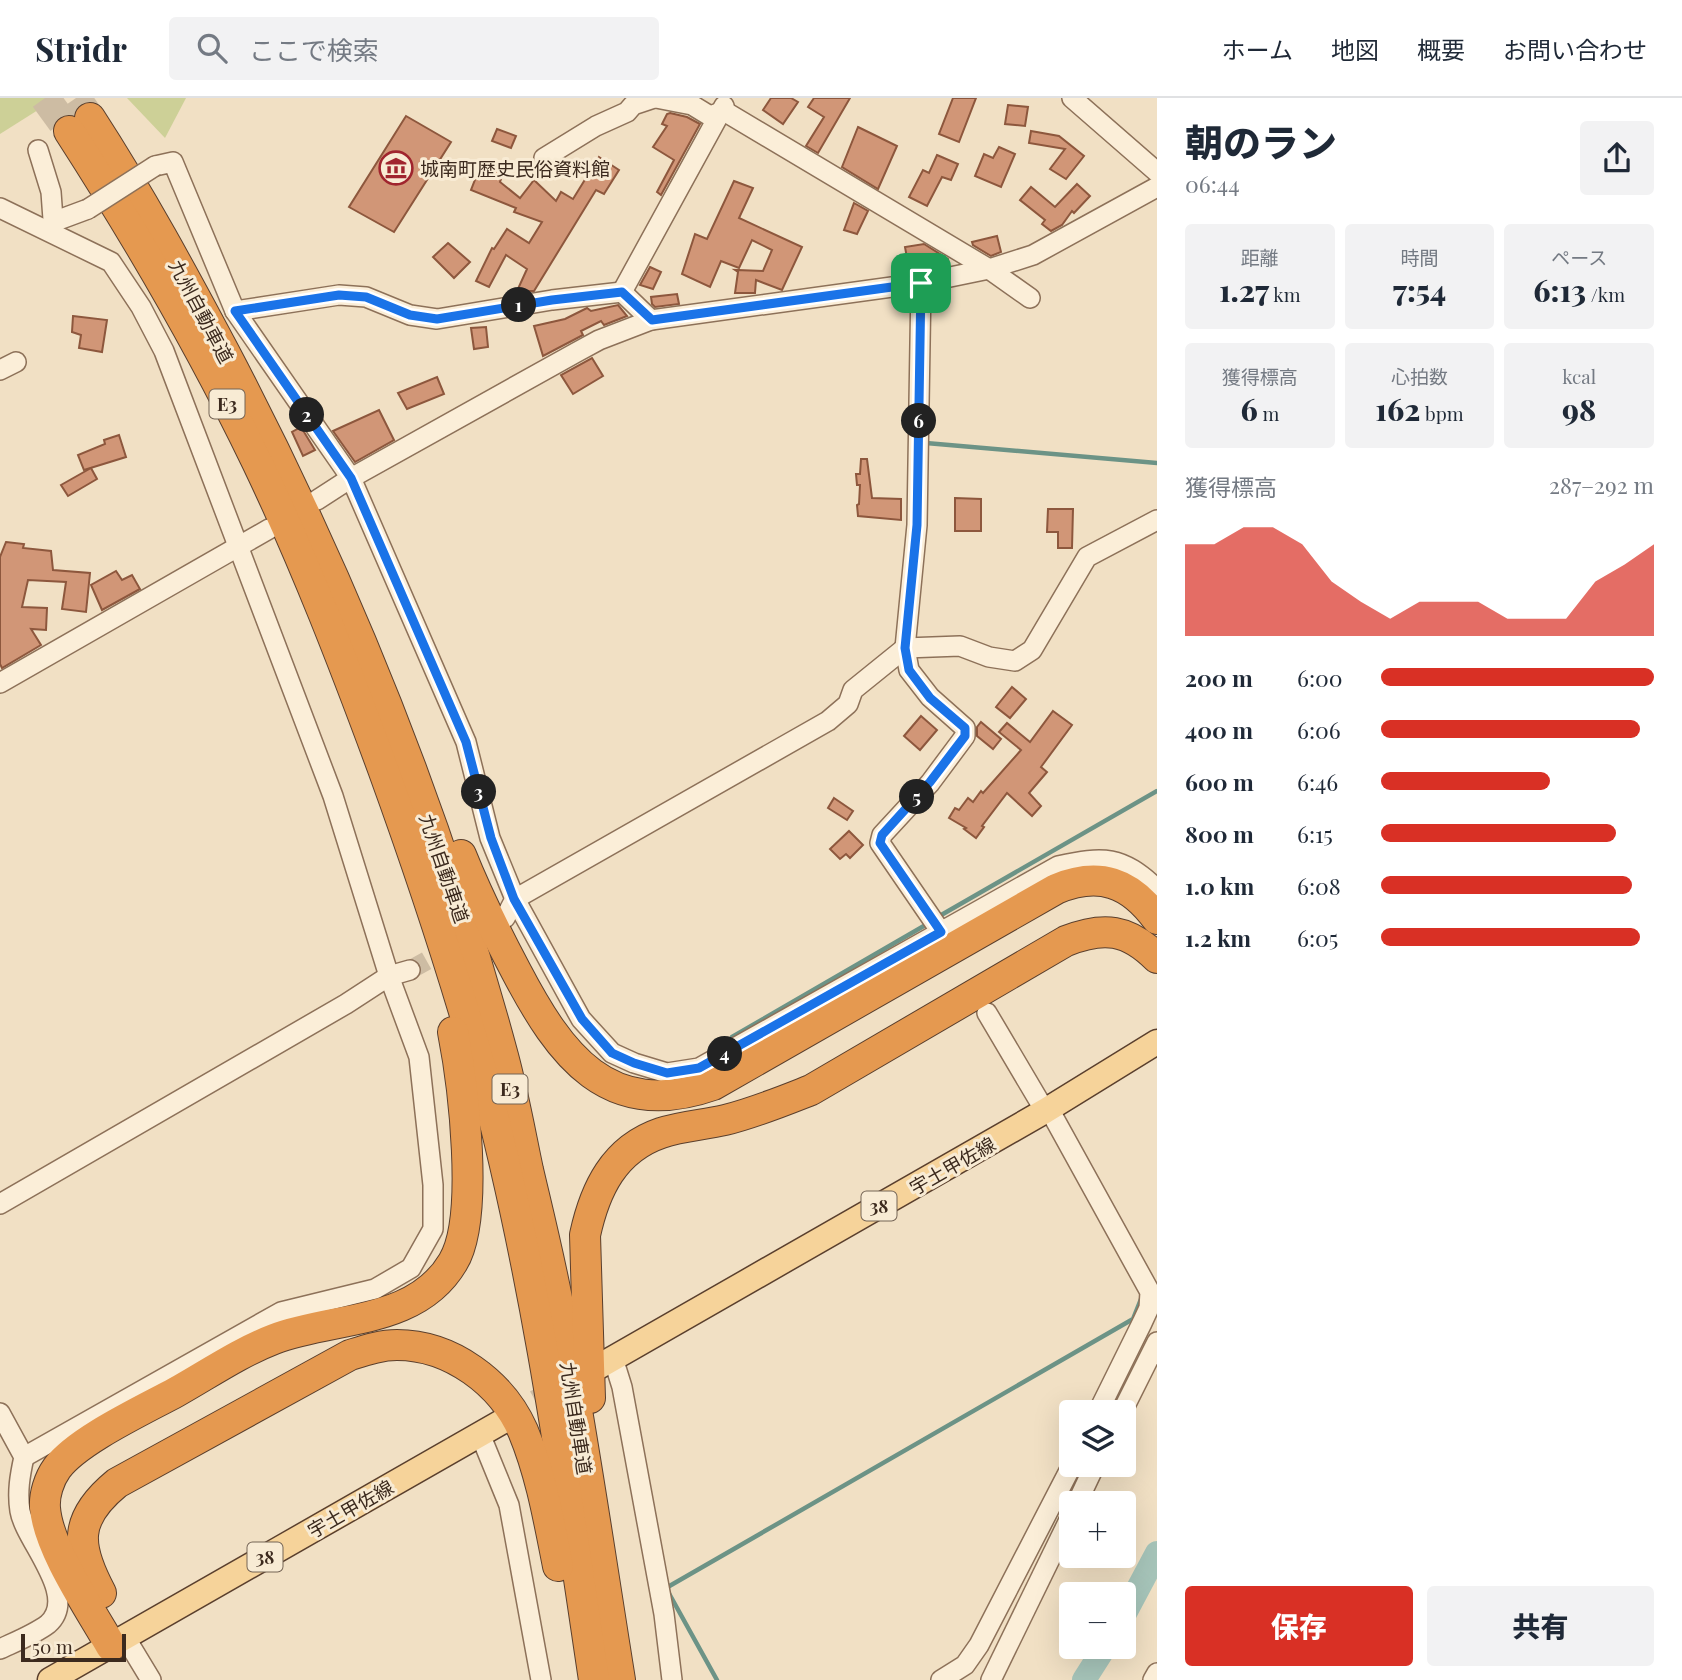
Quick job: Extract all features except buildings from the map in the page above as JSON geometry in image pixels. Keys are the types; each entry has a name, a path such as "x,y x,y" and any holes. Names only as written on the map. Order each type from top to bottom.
{"highway":[{"name":"九州自動車道","path":"594,1680 542,1348 483,1079 442,938 355,692 258,463 80,124 120,164 197,300 272,444 314,512 426,811 465,924 504,1059 562,1324 620,1680"},
{"path":"314,512 322,523 485,914 534,1006 571,1057 610,1085 631,1093 652,1096 674,1095 713,1085 1056,889 1073,882 1106,881 1119,886 1145,904 1157,919"},
{"path":"118,1641 56,1549 48,1527 45,1506 47,1488 56,1469 86,1443 249,1350 294,1332 377,1315 412,1302 428,1292 442,1277 454,1261 462,1240 468,1195 462,1091 450,1016 355,692"},
{"path":"627,1680 590,1399 584,1259 590,1212 599,1188 611,1168 626,1152 644,1140 662,1133 767,1108 811,1090 1066,941 1083,934 1117,932 1133,938 1157,958"},
{"path":"118,1641 82,1549 83,1532 89,1514 102,1496 117,1483 350,1355 397,1345 419,1347 463,1363 483,1377 512,1409 523,1432 545,1501 580,1680"}],"main road":[{"name":"宇土甲佐線","path":"606,1362 1047,1110 1157,1042"},
{"name":"宇土甲佐線","path":"50,1680 505,1420"}],"street":[{"path":"544,158 596,126 627,112 633,105 655,98 692,105 710,116 725,104"},
{"path":"1072,98 1157,172"},
{"path":"725,104 989,269 1030,298"},
{"path":"622,292 725,104"},
{"path":"38,150 51,192 53,227"},
{"path":"53,227 88,209 155,166 173,162 235,311 351,478 466,742 491,838 514,899 582,1019 612,1053 667,1073 699,1068 1058,866 1087,860 1111,859 1138,871 1157,889"},
{"path":"314,512 351,478 611,335 652,320 921,283 989,269 1033,255 1157,187"},
{"path":"0,208 53,227 111,262 141,307 164,351 333,796 389,976 419,1057 433,1185 433,1229 411,1268 375,1289 281,1312 24,1457"},
{"path":"921,283 917,525 905,648 909,670 930,698 965,728 965,736 930,782 882,835 880,843 941,932"},
{"path":"235,311 339,295 366,297 410,315 437,319 552,300 622,292 652,320"},
{"path":"505,918 514,899 828,721 848,704 853,690 905,648 960,646 989,657 1015,661 1032,650 1087,557 1157,520"},
{"path":"0,683 269,529"},
{"path":"0,1204 334,1011 389,976 410,970"},
{"path":"987,1013 1047,1110 1150,1292 1149,1308 1104,1400"},
{"path":"1128,1400 1157,1342"},
{"path":"606,1362 622,1388 664,1615 672,1680"},
{"path":"0,1413 24,1457 19,1482 20,1513 58,1591 57,1608 49,1623 0,1649"},
{"path":"480,1434 509,1505 541,1680"},
{"path":"941,1680 965,1665 979,1645 1066,1477"},
{"path":"991,1680 1059,1541"},
{"path":"118,1641 150,1680"},
{"path":"1153,1680 1157,1673"}],"green space":[{"path":"0,98 57,98 0,134"},
{"path":"127,98 186,98 165,138"}],"waterway":[{"path":"926,443 1157,463"},
{"path":"936,918 1157,791"},
{"path":"732,1037 929,923"},
{"path":"717,1680 666,1588 1133,1319 1141,1299"},
{"path":"1136,1592 1157,1553"},
{"path":"1084,1680 1097,1659"}],"tunnel":[{"path":"45,98 69,131"},
{"path":"76,98 90,118"},
{"path":"410,970 455,945"},
{"path":"505,1420 565,1385"}],"place":[{"name":"城南町歴史民俗資料館","path":"396,168"}],"route":[{"path":"921,283 917,525 905,648 909,670 930,698 965,728 965,736 930,782 882,835 880,843 941,932 699,1068 667,1073 634,1063 612,1053 582,1019 514,899 491,838 466,742 351,478 235,311 339,295 366,297 410,315 437,319 552,300 622,292 652,320 921,283"}]}
